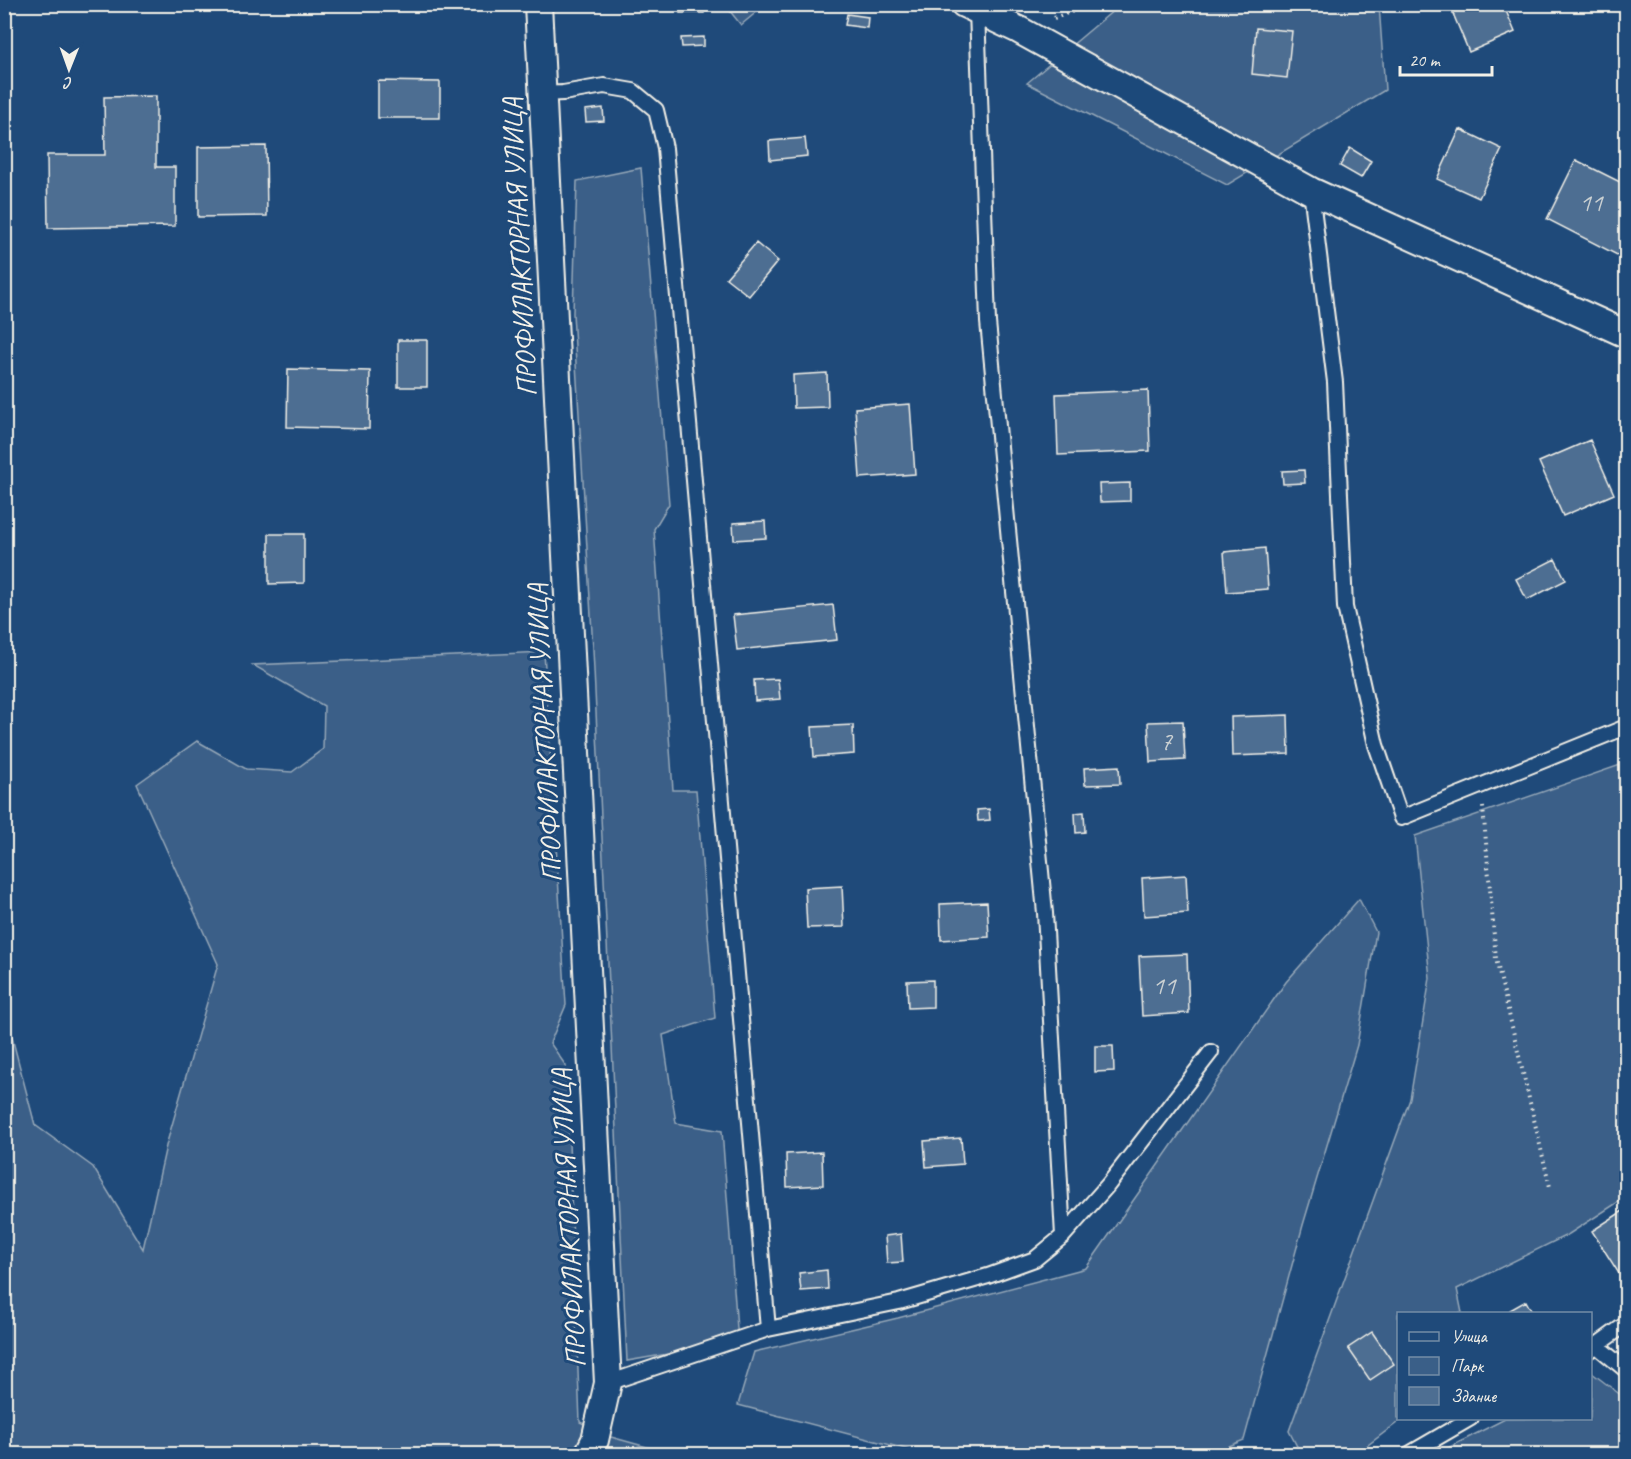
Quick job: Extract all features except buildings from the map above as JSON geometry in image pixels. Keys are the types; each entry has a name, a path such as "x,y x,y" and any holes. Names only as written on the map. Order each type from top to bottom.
{"street":[{"name":"ПРОФИЛАКТОРНАЯ УЛИЦА","path":"538,4 609,1383 595,1440 588,1455"},
{"path":"970,7 1019,30 1311,191 1626,334"}],"lane":[{"path":"970,7 988,322 1045,913 1063,1236"},
{"path":"542,93 563,93 604,86 633,91 656,110 665,148 768,1329"},
{"path":"1311,191 1335,382 1345,607 1376,745 1401,818 1626,727"},
{"path":"609,1383 768,1329 899,1302 988,1276 1035,1259 1063,1236 1108,1185 1211,1052"},
{"path":"1626,1324 1594,1348 1626,1370"},
{"path":"1409,1455 1469,1420"}],"path":[{"path":"1481,786 1496,959 1550,1187"}],"green space":[{"path":"725,5 765,5 741,25"},
{"path":"1120,5 1379,5 1385,90 1227,185 1027,83"},
{"path":"641,168 669,504 654,529 673,790 696,790 715,1018 663,1035 676,1123 722,1131 738,1342 627,1361 593,649 573,313 577,181"},
{"path":"544,652 566,1005 550,1043 566,1066 580,1422 611,1437 672,1454 5,1454 4,1016 8,1022 35,1125 93,1167 143,1249 166,1146 218,964 137,784 197,741 246,769 292,772 323,749 324,706 253,665"},
{"path":"1626,763 1626,1197 1569,1234 1457,1289 1462,1312 1397,1312 1397,1420 1401,1420 1356,1454 1301,1454 1289,1431 1410,1099 1430,978 1415,836"},
{"path":"1359,899 1376,932 1357,1045 1303,1225 1244,1440 1209,1454 925,1454 738,1405 754,1352 898,1318 1086,1268 1286,982"},
{"path":"1592,1373 1626,1399 1626,1454 1436,1454 1503,1420 1592,1420"}]}
